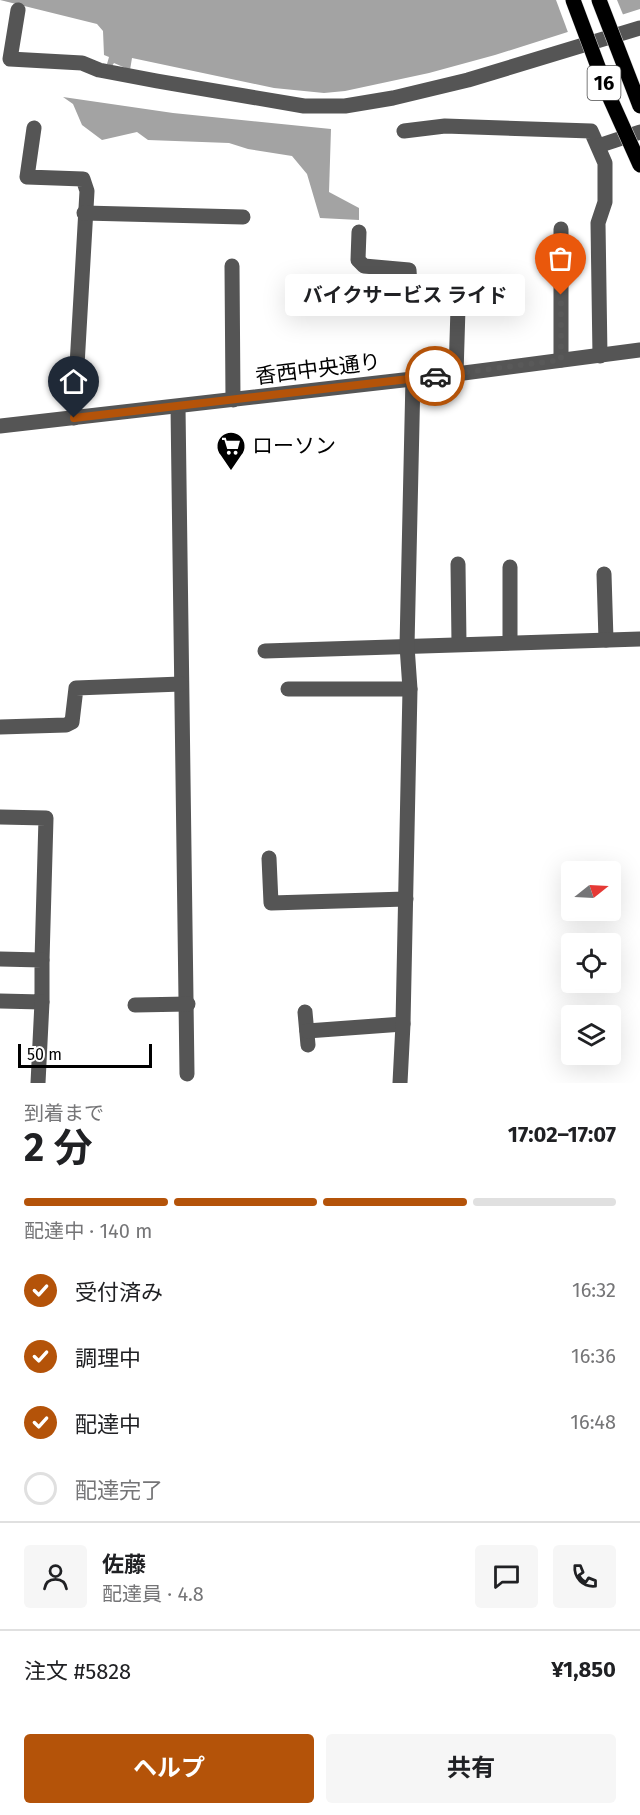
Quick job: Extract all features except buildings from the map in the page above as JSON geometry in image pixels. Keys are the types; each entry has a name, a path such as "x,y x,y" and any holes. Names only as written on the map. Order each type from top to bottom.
{"main road":[{"name":"16","path":"573,0 609,96 640,165"},
{"name":"16","path":"599,0 640,106"}],"street":[{"path":"18,10 5,59 82,63 99,70 145,79 304,106 345,106 393,98 468,80 640,28"},
{"path":"404,131 446,126 591,131 605,162 605,202 597,223 600,356"},
{"path":"34,128 27,177 83,179 87,191 74,418"},
{"path":"598,146 640,132"},
{"path":"84,213 243,217"},
{"path":"561,229 561,360"},
{"path":"359,232 358,260 364,266 409,270 411,303 458,308 456,374"},
{"path":"232,266 233,400"},
{"name":"香西中央通り","path":"0,426 456,374 640,350"},
{"path":"400,1083 410,689 407,646 413,378"},
{"path":"178,407 188,1004 187,1074"},
{"path":"458,564 459,644"},
{"path":"510,567 510,641"},
{"path":"604,574 606,640"},
{"path":"265,651 510,641 640,639"},
{"path":"0,726 66,725 72,722 76,688 181,684"},
{"path":"288,689 410,689"},
{"path":"0,817 46,818 38,1083"},
{"path":"269,858 271,903 406,899"},
{"path":"0,959 42,960"},
{"path":"0,1001 42,1002"},
{"path":"135,1005 188,1004"},
{"path":"306,1012 307,1038 403,1024"}],"shaded area":[{"path":"0,0 640,0 640,9 495,55 429,73 345,91 324,93 274,88 132,58 130,70 114,63 112,66 107,64 109,57 104,55 103,31 97,24"},
{"path":"63,97 173,113 331,129 329,192 359,208 359,220 320,218 307,174 292,156 248,149 229,143 148,140 137,132 102,140 82,125 73,104"}],"pier":[{"path":"556,0 617,0 624,17 569,35"}],"way so far":[{"path":"435,376 561,360 561,295"}],"place":[{"name":"バイクサービス ライド","path":"561,295"},
{"name":"ローソン","path":"231,472"}],"route":[{"path":"74,418 435,376"}]}
